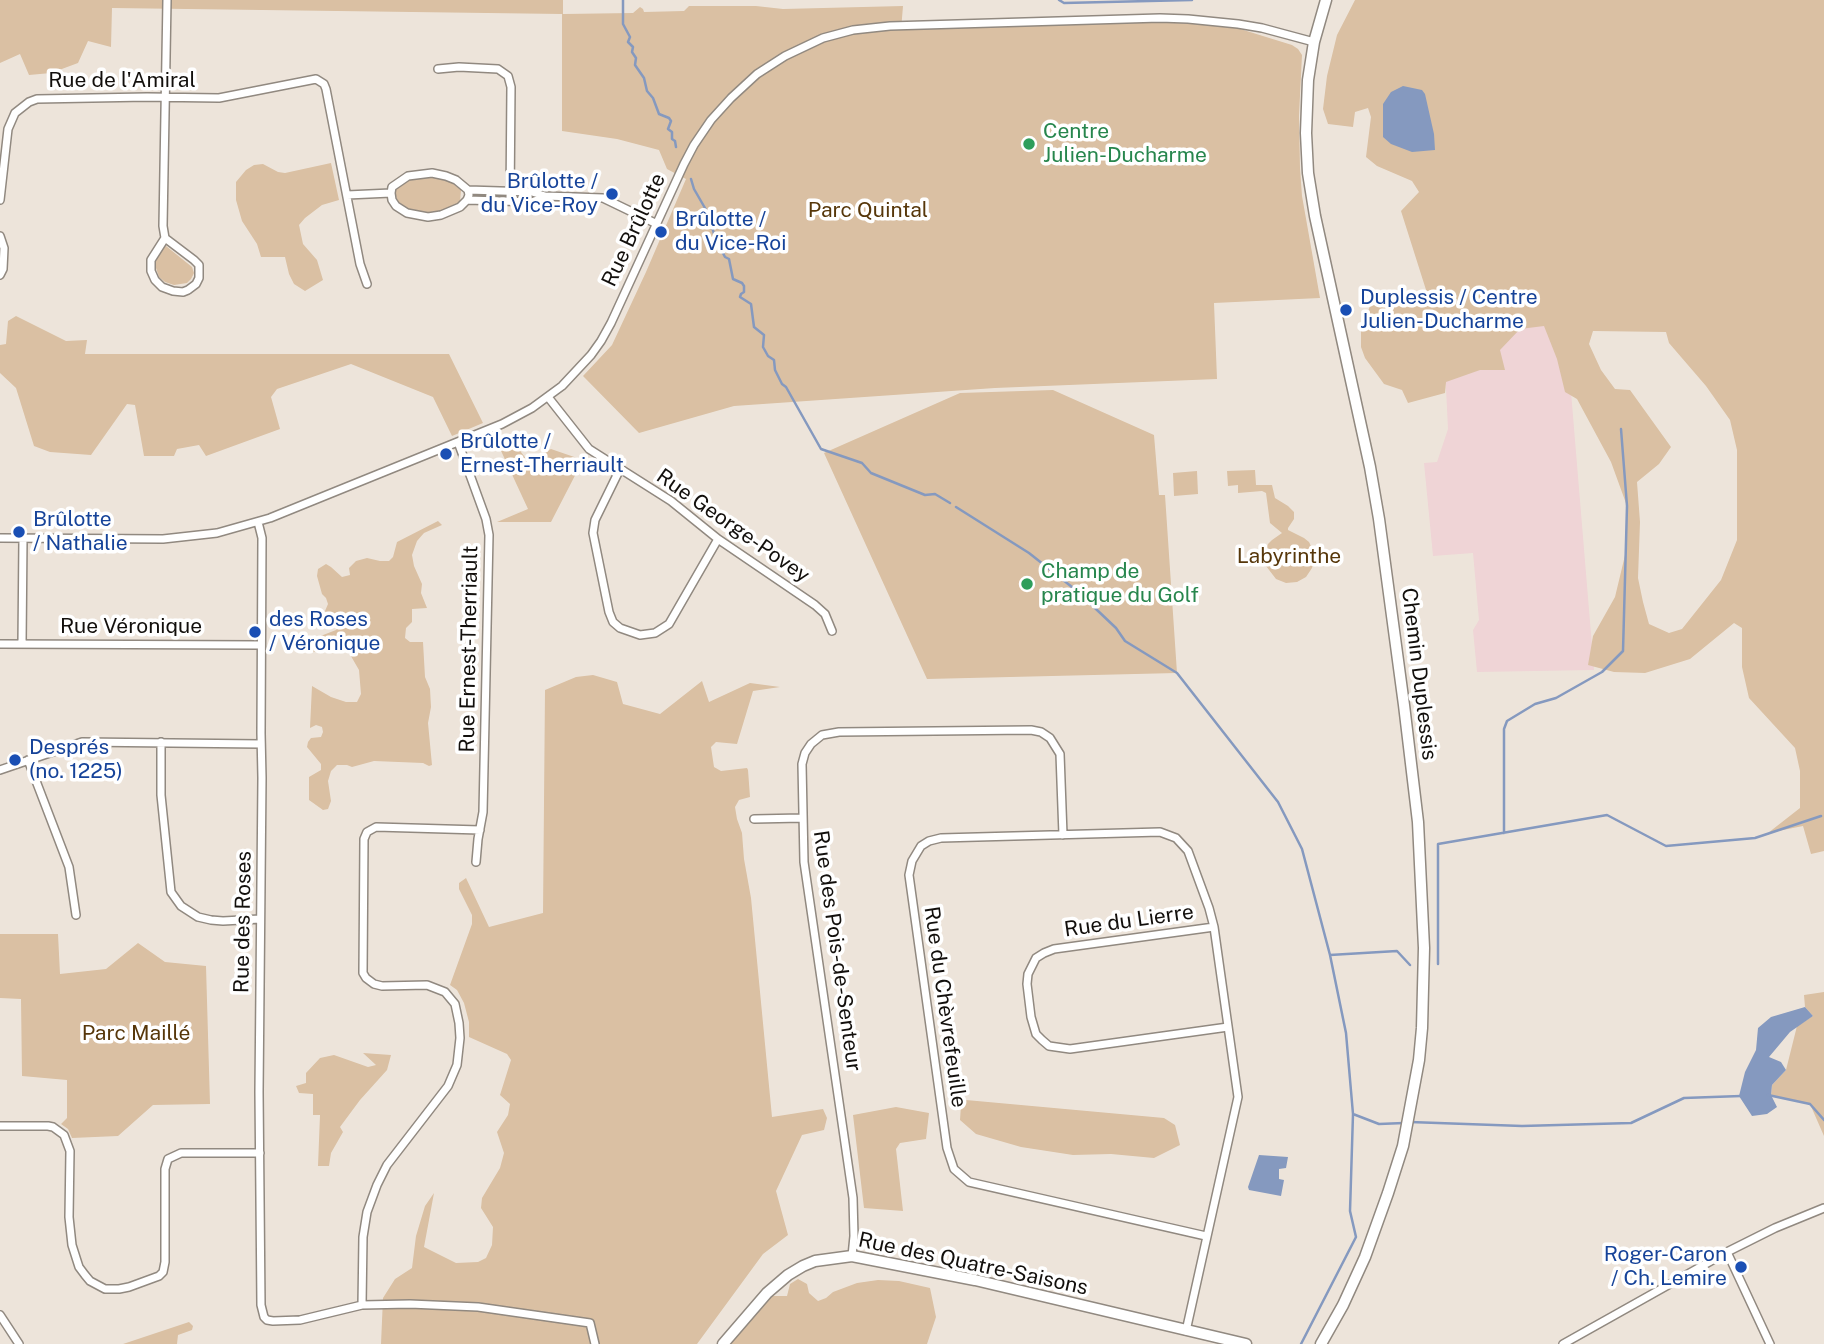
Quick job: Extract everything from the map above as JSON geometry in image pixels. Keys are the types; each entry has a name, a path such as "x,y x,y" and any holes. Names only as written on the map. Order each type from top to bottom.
{"street":[{"path":"164,238 199,265 199,278 188,290 173,291 162,287 151,271 151,260 164,238 167,0"},
{"name":"Chemin Duplessis","path":"1321,1344 1365,1257 1403,1146 1420,1049 1424,948 1418,822 1379,519 1308,173 1308,80 1314,42 1326,0"},
{"name":"Rue Brûlotte","path":"0,538 163,539 200,536 258,522 517,416 548,397 577,371 601,341 694,145 721,108 770,65 803,47 838,33 890,26 1174,18 1262,28 1314,42"},
{"path":"438,69 498,69 508,76 511,87 510,201"},
{"name":"Rue de l'Amiral","path":"0,200 8,129 15,113 29,102 54,98 230,97 309,79 321,81 326,89 347,195"},
{"path":"468,190 467,200 460,207 428,217 407,213 396,206 391,194 392,187 408,176 425,173 446,176 468,190 603,198 657,224"},
{"path":"367,284 360,264 347,195 391,194"},
{"path":"467,200 533,202 545,196"},
{"path":"0,236 4,248 0,275"},
{"name":"Rue George-Povey","path":"548,397 584,445 687,513 718,539 815,605 825,614 832,631"},
{"name":"Rue Ernest-Therriault","path":"458,442 486,519 489,535 483,812 476,862"},
{"path":"620,469 595,520 593,533 609,612 613,622 620,628 640,635 656,633 668,624 718,539"},
{"name":"Rue des Roses","path":"258,522 262,538 261,1306 267,1320 300,1320 362,1305"},
{"path":"22,644 23,538"},
{"name":"Rue Véronique","path":"0,644 261,645"},
{"name":"Rue des Pois-de-Senteur","path":"852,1256 853,1198 804,862 802,764 805,753 822,735 839,732 1041,732 1050,738 1060,754 1063,835"},
{"path":"0,770 82,742 261,744"},
{"path":"161,742 160,795 171,892 181,906 198,917 223,921 260,919"},
{"path":"28,760 69,867 76,915"},
{"path":"754,819 802,818"},
{"path":"480,830 376,827 367,832 364,839 363,973 374,984 382,986 427,985 445,992 455,1004 460,1038 457,1065 448,1086 387,1165 367,1212 363,1237 362,1305 478,1307 590,1323 595,1344"},
{"name":"Rue du Chèvrefeuille","path":"1206,1236 969,1182 954,1169 950,1159 909,875 912,861 921,846 934,839 1160,832 1176,838 1188,851 1214,927"},
{"path":"1186,1331 1237,1106 1237,1088 1214,927"},
{"name":"Rue du Lierre","path":"1214,927 1054,949 1044,953 1036,958 1028,974 1031,1017 1036,1034 1049,1046 1070,1049 1228,1027"},
{"path":"0,1126 48,1126 64,1135 69,1151 70,1233 75,1257 90,1281 105,1289 129,1287 163,1272 164,1170 168,1159 188,1152 260,1153"},
{"path":"1563,1344 1727,1252 1824,1208"},
{"path":"1727,1252 1770,1344"},
{"name":"Rue des Quatre-Saisons","path":"723,1344 767,1293 788,1275 815,1261 852,1256 975,1280 1246,1344"},
{"path":"0,1315 19,1344"}],"shaded area":[{"path":"1564,307 1594,670 1477,672 1473,630 1479,620 1473,553 1433,556 1424,463 1437,462 1448,429 1443,327"}],"green space":[{"name":"Parc Quintal","path":"0,0 563,0 563,14 633,13 640,7 644,12 684,11 689,6 756,6 783,9 903,6 901,30 1148,22 1237,28 1292,45 1302,55 1299,116 1302,196 1320,298 1214,303 1217,379 995,388 734,406 639,433 583,376 612,345 686,179 667,169 659,150 617,139 562,131 562,14 112,8 111,47 88,41 78,63 51,73 29,75 20,54 0,63"},
{"path":"1355,0 1824,0 1824,851 1811,854 1803,826 1768,833 1800,808 1800,771 1795,748 1749,698 1742,667 1742,628 1734,623 1690,659 1645,673 1614,672 1588,665 1593,636 1615,597 1627,547 1627,506 1611,462 1577,399 1565,392 1557,359 1544,326 1520,329 1500,350 1505,370 1480,370 1446,382 1445,393 1408,403 1402,390 1384,384 1365,358 1361,347 1361,330 1370,306 1427,293 1401,211 1419,192 1412,181 1377,166 1366,157 1371,117 1368,108 1355,112 1353,127 1328,124 1323,109 1327,76 1337,35","holes":["1593,331 1666,332 1669,343 1706,386 1730,420 1737,450 1737,540 1721,580 1682,629 1669,633 1649,624 1643,602 1638,578 1640,522 1637,482 1659,464 1671,447 1630,390 1615,389 1601,370 1589,344"]},
{"path":"331,163 339,200 322,205 299,225 303,244 317,260 323,280 305,291 294,284 285,257 261,257 257,244 242,221 236,200 236,182 254,165 263,164 285,173"},
{"path":"433,176 451,182 461,190 460,202 454,208 422,213 412,211 398,202 396,188 414,178"},
{"path":"166,246 192,267 194,273 187,283 174,285 159,277 156,261"},
{"path":"16,316 66,341 87,340 85,354 449,354 483,423 452,436 433,397 351,364 277,389 271,397 280,429 206,456 199,445 177,449 174,456 144,456 135,405 127,404 91,455 50,452 34,446 16,388 0,373 0,345 6,344 8,321"},
{"name":"Champ de pratique du Golf","path":"1053,390 1154,435 1159,495 1165,495 1177,673 927,679 824,453 960,393"},
{"path":"502,439 518,448 527,460 551,449 583,460 551,522 497,522 528,509 496,440"},
{"name":"Labyrinthe","path":"1255,470 1256,485 1272,485 1275,498 1294,512 1294,519 1288,530 1309,542 1314,552 1312,568 1306,577 1297,582 1286,583 1276,579 1266,566 1264,555 1268,544 1282,533 1270,523 1266,493 1238,493 1238,485 1228,486 1227,471"},
{"path":"1197,471 1198,494 1174,496 1173,473"},
{"path":"438,521 442,525 424,533 417,541 412,555 427,608 412,609 412,622 406,628 405,638 410,642 423,642 425,677 430,689 428,723 432,765 374,761 352,767 337,765 331,771 328,781 331,801 328,809 323,810 309,800 309,777 321,770 321,764 307,747 308,742 311,738 321,737 323,732 322,727 316,725 310,728 312,686 346,702 357,702 361,694 359,670 348,651 307,652 301,647 300,644 336,630 342,622 338,617 329,617 325,611 328,604 322,594 318,569 326,564 342,577 350,575 349,568 356,561 367,558 389,561 393,557 397,542"},
{"path":"593,675 617,682 623,704 660,714 702,681 709,702 750,683 780,687 753,691 737,744 716,742 711,747 714,767 721,771 748,770 750,797 739,800 735,807 742,833 751,898 772,1117 823,1109 827,1118 824,1130 802,1135 776,1191 788,1235 763,1254 697,1344 381,1344 383,1298 395,1279 412,1268 416,1236 425,1206 434,1193 424,1247 456,1263 478,1262 486,1258 492,1245 493,1227 481,1208 482,1198 500,1168 504,1153 497,1132 508,1115 510,1104 500,1095 511,1060 507,1054 469,1037 469,1022 464,1003 457,990 450,985 472,924 472,915 459,889 459,883 466,878 489,927 543,913 545,690 576,677"},
{"name":"Parc Maillé","path":"0,934 58,934 60,974 106,969 138,943 165,962 206,966 210,1104 153,1105 118,1136 72,1138 68,1129 61,1124 67,1118 67,1080 22,1076 21,999 0,998"},
{"path":"1824,992 1824,1136 1810,1104 1771,1095 1772,1085 1786,1070 1797,1026 1813,1016 1805,1007 1804,995"},
{"path":"363,1053 391,1055 387,1070 340,1127 343,1132 331,1153 329,1166 318,1166 320,1115 313,1115 313,1094 299,1093 296,1086 306,1083 306,1073 320,1058 334,1055 368,1067 376,1065"},
{"path":"966,1100 1164,1118 1175,1125 1180,1145 1154,1158 1111,1154 1073,1155 1021,1147 976,1134 960,1120 961,1105"},
{"path":"896,1107 929,1113 926,1139 900,1143 896,1149 903,1211 864,1208 853,1115"},
{"path":"798,1279 807,1284 809,1293 818,1301 857,1283 878,1280 899,1281 930,1288 936,1317 927,1344 727,1344 764,1296 787,1296 790,1284"},
{"path":"189,1322 193,1326 192,1330 178,1335 177,1344 123,1344"}],"water":[{"path":"1403,86 1422,90 1425,94 1435,150 1412,152 1391,144 1383,137 1383,104 1391,92"},
{"path":"1805,1007 1813,1016 1790,1032 1769,1057 1781,1062 1786,1070 1772,1085 1771,1095 1777,1107 1767,1114 1752,1116 1739,1096 1745,1072 1756,1050 1758,1028 1771,1017"},
{"path":"1259,1155 1288,1157 1286,1168 1279,1169 1279,1179 1284,1180 1281,1196 1249,1190"}],"waterway":[{"path":"623,0 623,24 630,37 628,42 633,47 635,65 644,78 647,91 659,114 671,121 668,129 672,132 676,147"},
{"path":"1059,0 1064,3 1192,0"},
{"path":"691,179 709,215 715,238 725,257 729,259 733,279 744,286 740,297 751,304 754,327 764,335 763,347 774,360 775,370 782,384 821,449 862,463 871,473 925,495 935,494 950,503"},
{"path":"1504,833 1504,729 1507,721 1535,704 1556,698 1602,672 1623,651 1627,506 1621,429"},
{"path":"956,507 1029,553 1077,591 1116,628 1125,641 1177,673 1278,802 1302,849 1330,955 1346,1033 1353,1114 1350,1211 1356,1237 1301,1344"},
{"path":"1438,964 1438,844 1607,815 1666,846 1755,838 1821,816"},
{"path":"1330,955 1397,951 1410,965"},
{"path":"1768,1095 1810,1104 1824,1120"},
{"path":"1410,1122 1522,1126 1631,1123 1684,1098 1741,1096"},
{"path":"1353,1114 1379,1124 1404,1123"}],"place":[{"name":"Centre Julien-Ducharme","path":"1029,144"},
{"name":"Brûlotte / du Vice-Roy","path":"612,194"},
{"name":"Brûlotte / du Vice-Roi","path":"661,232"},
{"name":"Duplessis / Centre Julien-Ducharme","path":"1346,310"},
{"name":"Brûlotte / Ernest-Therriault","path":"446,454"},
{"name":"Brûlotte / Nathalie","path":"19,532"},
{"name":"Champ de pratique du Golf","path":"1027,584"},
{"name":"des Roses / Véronique","path":"255,632"},
{"name":"Després (no. 1225)","path":"15,760"},
{"name":"Roger-Caron / Ch. Lemire","path":"1741,1267"}]}
